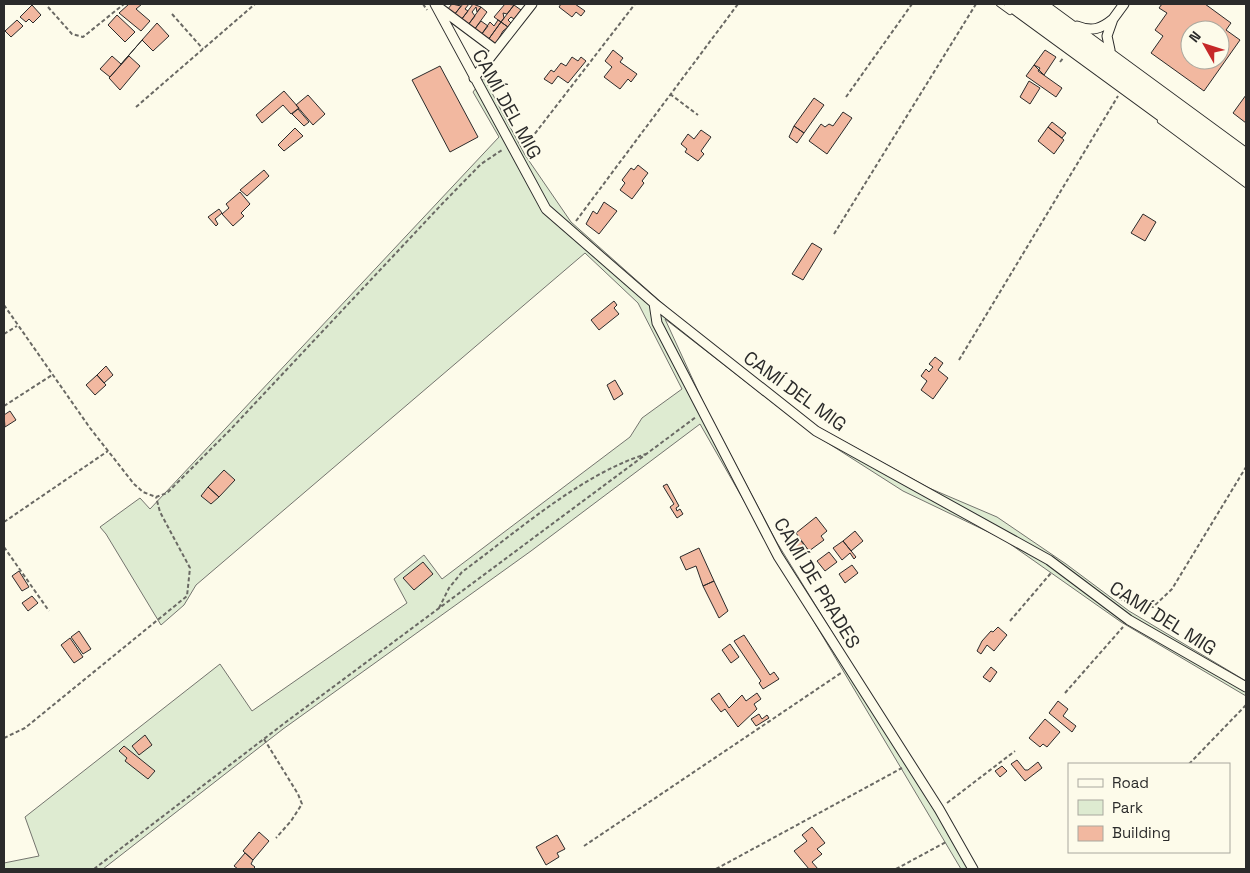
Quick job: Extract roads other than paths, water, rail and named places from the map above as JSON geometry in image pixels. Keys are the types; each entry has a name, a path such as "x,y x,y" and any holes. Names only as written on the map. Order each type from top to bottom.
{"main road":[{"path":"1033,4 1246,160"},
{"path":"1013,9 1246,175"}],"street":[{"path":"435,4 496,50"},
{"name":"CAMÍ DEL MIG","path":"435,4 546,209 654,303 816,431 1058,566 1128,620 1246,687"},
{"path":"1077,26 1087,30 1101,28 1113,19 1124,4"},
{"path":"474,78 528,5"},
{"path":"1110,50 1108,36 1113,19"},
{"name":"CAMÍ DE PRADES","path":"654,303 657,323 778,556 939,809 973,869"}],"lane":[{"path":"999,4 1013,9"},
{"path":"1047,4 1246,150"},
{"path":"1158,120 1246,185"}]}
